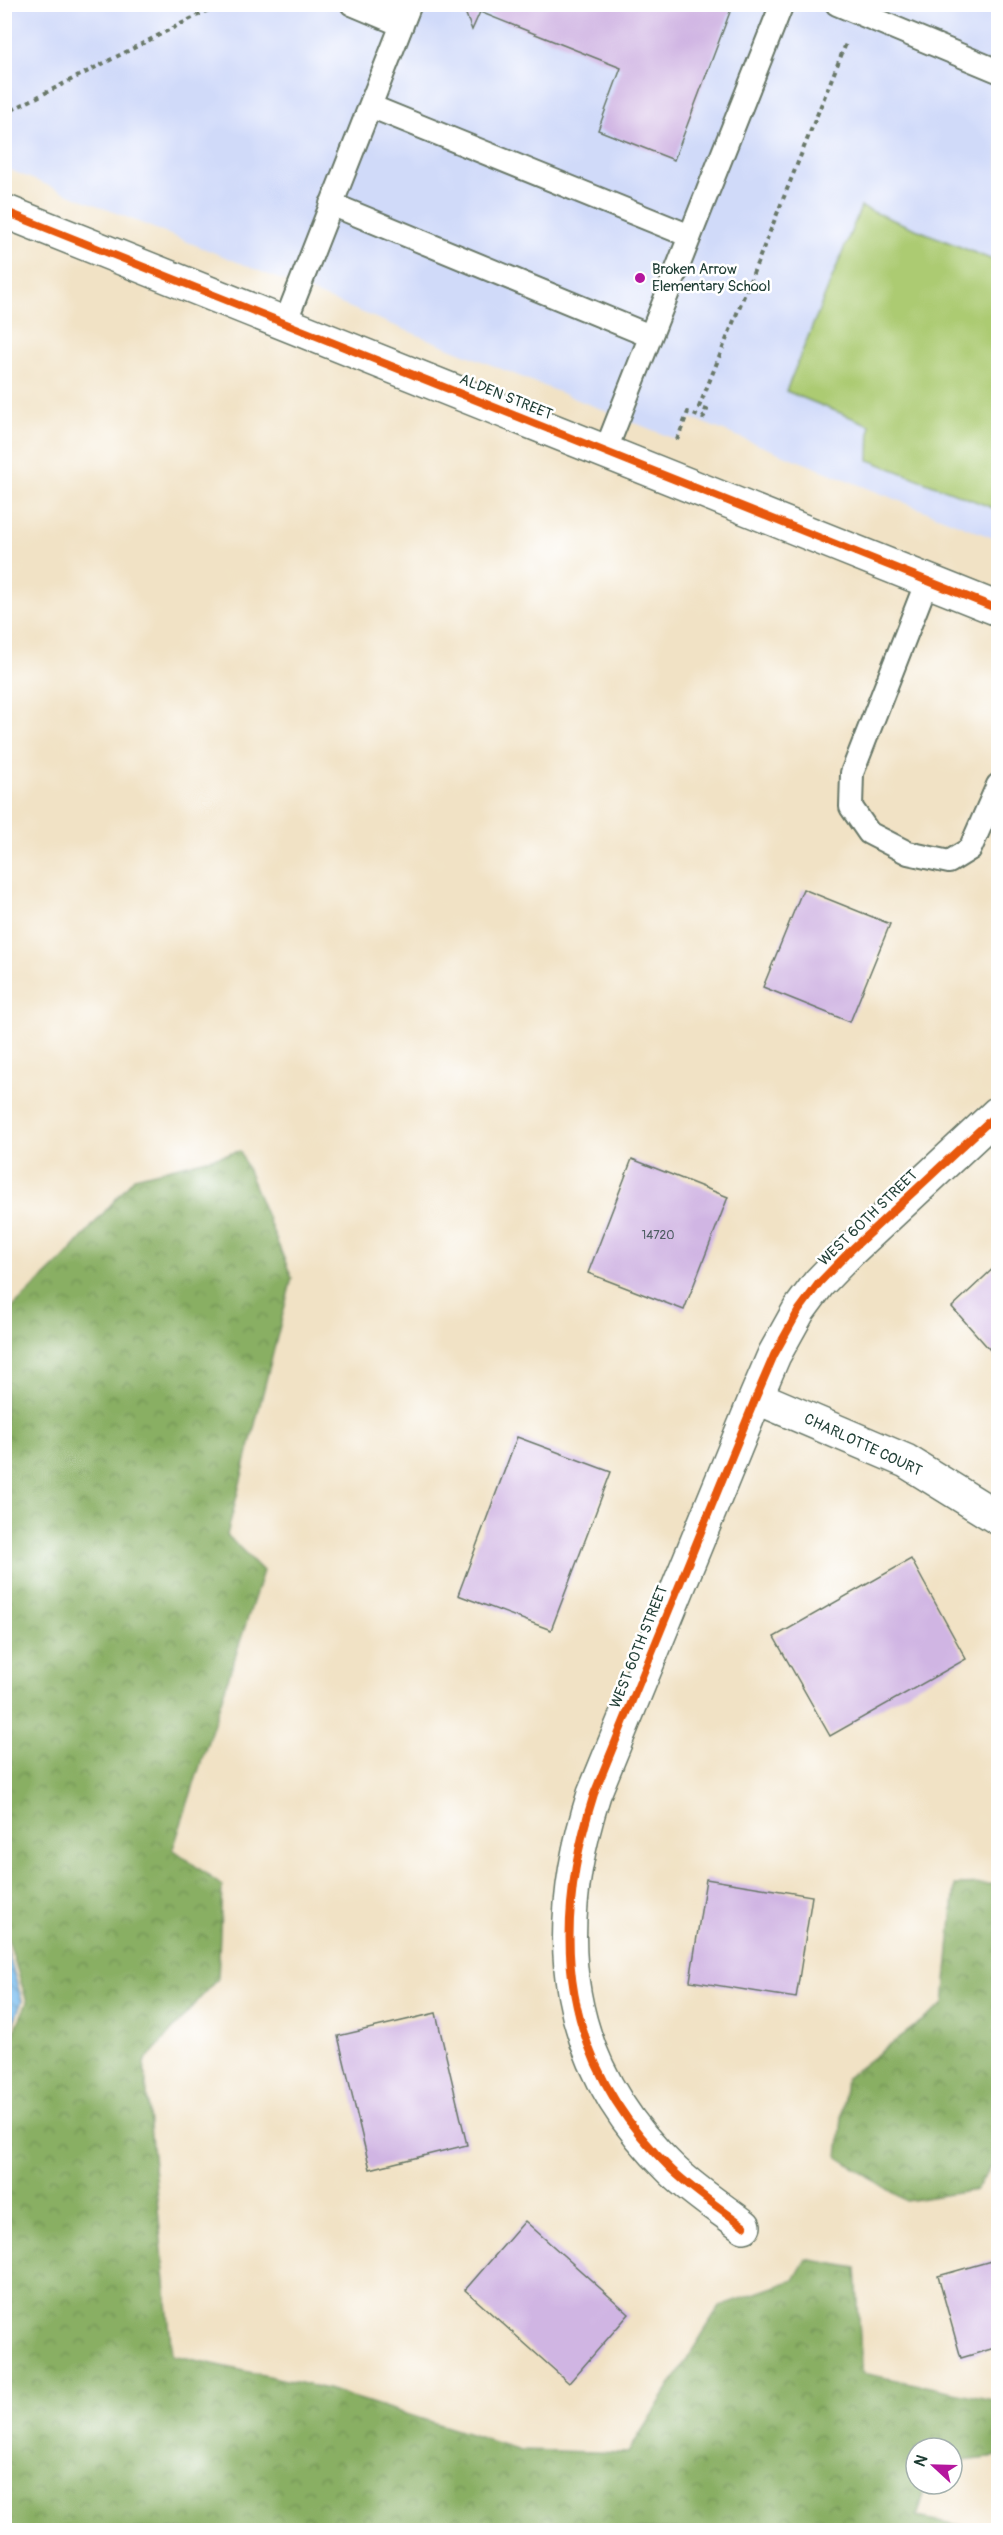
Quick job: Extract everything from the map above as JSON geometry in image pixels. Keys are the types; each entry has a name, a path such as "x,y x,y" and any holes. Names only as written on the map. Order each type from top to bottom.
{"street":[{"name":"ALDEN STREET","path":"4,211 999,609"},
{"name":"WEST 60TH STREET","path":"744,2226 673,2170 644,2138 615,2098 588,2050 573,1989 568,1939 571,1885 581,1833 594,1794 756,1398 774,1355 799,1310 819,1283 850,1251 999,1113"},
{"name":"CHARLOTTE COURT","path":"756,1398 906,1461 999,1518"}],"lane":[{"path":"285,323 406,15 352,4"},
{"path":"605,452 782,4"},
{"path":"837,4 999,71"},
{"path":"370,106 690,236"},
{"path":"331,204 650,336"},
{"path":"927,581 852,773 851,807 868,833 909,853 949,862 970,849 999,785"}],"path":[{"path":"4,114 220,4"},
{"path":"677,440 688,412 703,418 706,410 699,407 859,14"}],"shaded area":[{"name":"Broken Arrow Elementary School","path":"4,5 998,5 998,540 691,418 677,440 5,168"}],"green space":[{"path":"861,207 998,262 998,510 869,460 870,425 786,391"},
{"path":"240,1151 292,1278 227,1535 263,1571 173,1849 222,1886 218,1978 144,2062 172,2355 327,2389 520,2450 628,2453 720,2306 794,2280 806,2259 856,2268 862,2373 998,2401 998,2457 964,2461 964,2436 904,2436 904,2496 923,2496 917,2517 984,2530 5,2530 4,2057 27,2002 4,1926 5,1315 66,1256 135,1177"},
{"path":"998,1884 998,2156 976,2190 906,2201 838,2157 846,2078 944,2004 955,1885"}],"water":[{"path":"5,1943 22,2001 4,2044"}],"building":[{"path":"462,4 733,4 674,160 598,130 621,68 480,12 472,30"},
{"path":"803,889 890,924 850,1022 763,987"},
{"path":"632,1159 728,1197 684,1310 588,1273"},
{"path":"998,1264 998,1359 952,1307"},
{"path":"517,1437 611,1472 551,1630 458,1595"},
{"path":"911,1559 966,1659 830,1736 774,1637"},
{"path":"706,1879 812,1896 796,1998 690,1981"},
{"path":"436,2013 467,2145 370,2169 338,2036"},
{"path":"525,2221 629,2314 569,2383 465,2290"},
{"path":"998,2259 998,2347 961,2358 938,2276"}],"cycle path":[{"path":"4,211 998,609"},
{"path":"744,2226 680,2178 635,2129 607,2086 587,2041 574,1995 570,1947 572,1897 580,1846 594,1794 756,1397 774,1355 799,1310 819,1283 850,1251 998,1113"}],"place":[{"name":"Broken Arrow Elementary School","path":"640,278"}]}
